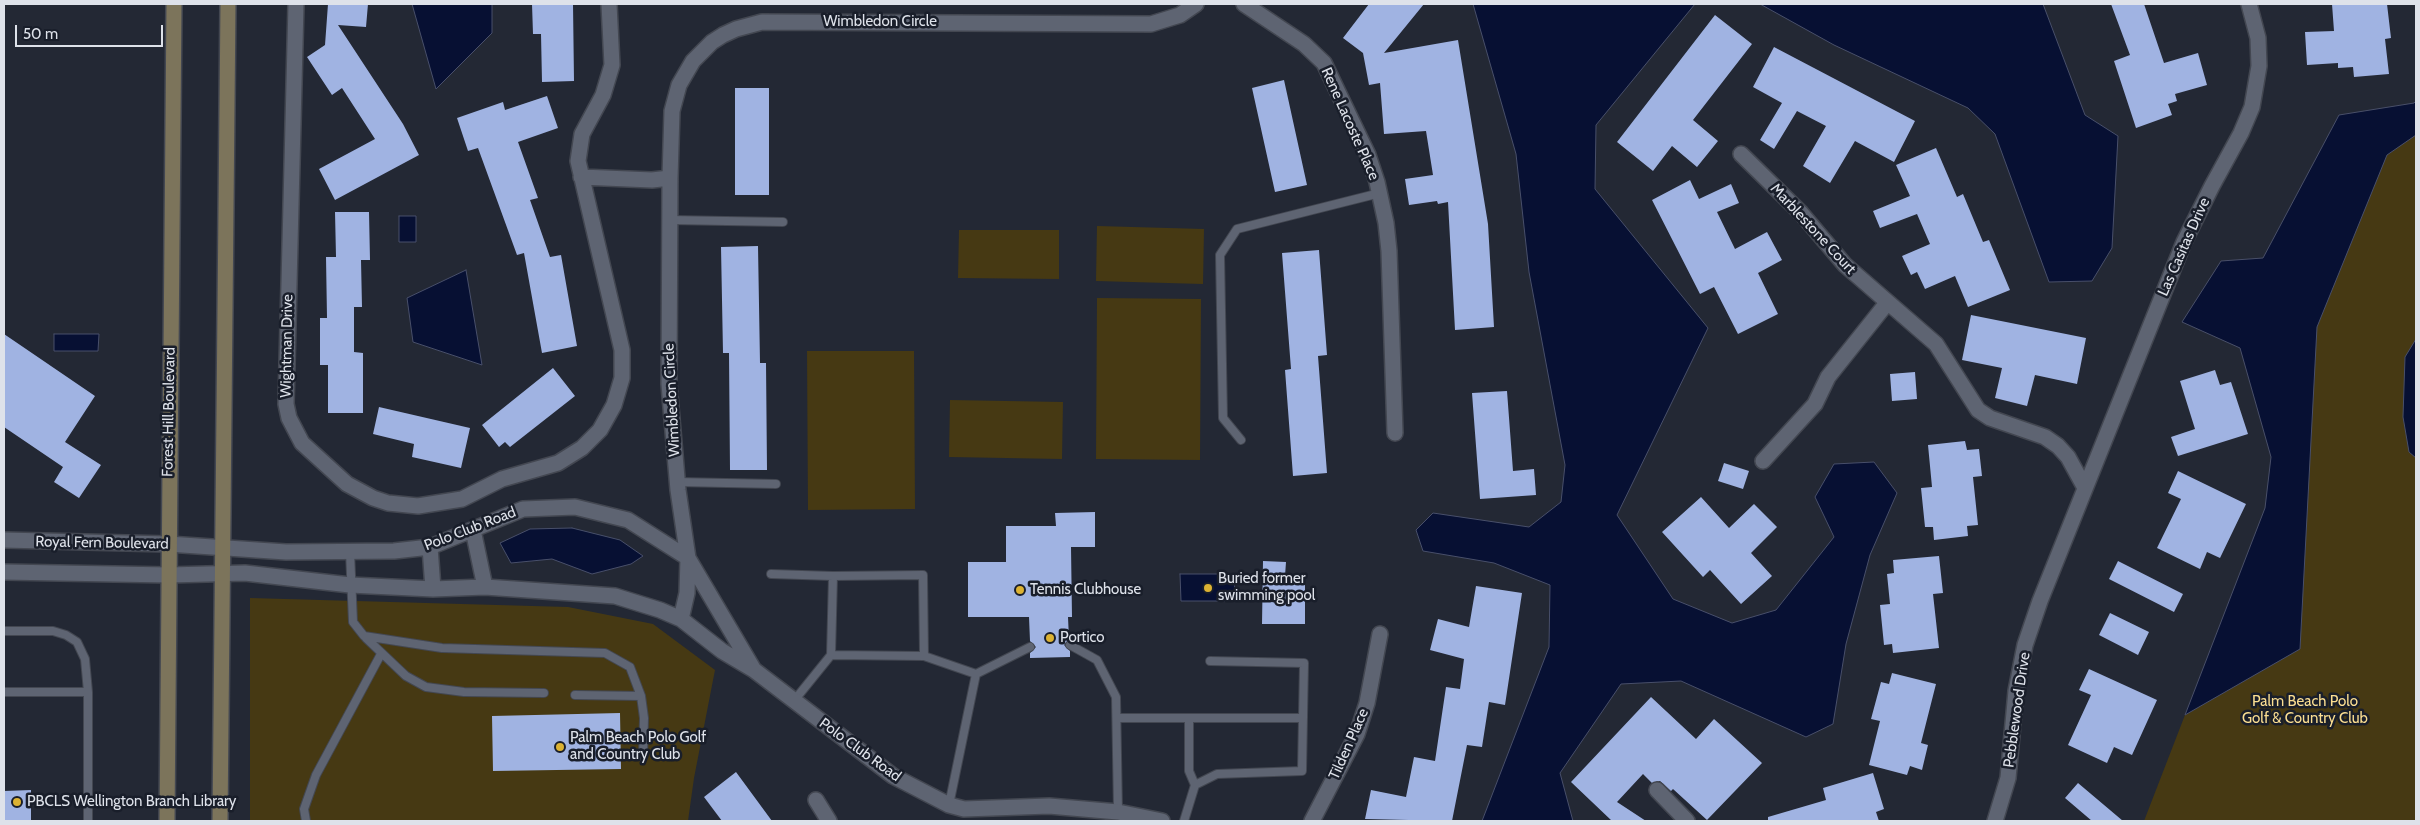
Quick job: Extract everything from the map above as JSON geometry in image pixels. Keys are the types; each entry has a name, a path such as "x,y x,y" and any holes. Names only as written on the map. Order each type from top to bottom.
{"main road":[{"name":"Forest Hill Boulevard","path":"167,821 174,4"},
{"path":"220,821 228,4"}],"street":[{"name":"Wightman Drive","path":"296,4 286,404 294,431 302,443 347,484 388,503 418,506 432,506 462,499 502,479 558,463 582,448 600,430 614,405 622,371 622,350 578,161 582,134 603,95 612,64 609,4"},
{"name":"Wimbledon Circle","path":"681,619 687,593 688,558 677,482 669,384 672,111 679,85 689,67 702,51 712,42 736,28 762,22 1151,24 1180,15 1196,4"},
{"name":"Rene Lacoste Place","path":"1244,4 1304,44 1324,63 1368,156 1380,193 1390,251 1395,433"},
{"name":"Las Casitas Drive","path":"2085,488 2184,242 2241,133 2252,107 2259,66 2258,38 2249,4"},
{"name":"Marblestone Court","path":"1741,154 1801,213 1844,266 1936,344 1978,410 1990,418 2045,437 2058,446 2068,457 2085,488"},
{"path":"581,177 652,180 670,178"},
{"path":"1763,461 1815,404 1828,377 1887,303"},
{"name":"Pebblewood Drive","path":"1995,821 2008,778 2016,691 2025,645 2040,601 2085,488"},
{"name":"Polo Club Road","path":"199,547 286,552 394,552 430,547 523,509 575,507 628,520 688,558 754,670"},
{"path":"473,530 485,587"},
{"name":"Royal Fern Boulevard","path":"4,540 168,544 199,547"},
{"path":"430,547 433,589"},
{"name":"Royal Fern Boulevard","path":"4,572 197,573"},
{"name":"Polo Club Road","path":"197,573 246,573 350,585 433,589 485,587 615,596 660,610 681,619 722,651 754,670 792,702 893,776 949,804 963,815"},
{"name":"Tilden Place","path":"1312,821 1357,734 1367,703 1380,634"},
{"path":"1657,790 1688,821"},
{"path":"816,800 829,821"},
{"path":"963,815 1049,806 1118,812 1162,821"}],"lane":[{"path":"1241,440 1223,418 1220,255 1237,229 1380,193"},
{"path":"670,220 783,222"},
{"path":"677,482 776,484"},
{"path":"350,552 353,622 364,636 406,676 426,687 464,692 544,693"},
{"path":"771,574 923,576 924,656"},
{"path":"792,702 831,655 833,576"},
{"path":"4,631 53,631 66,635 77,642 85,659 88,692 88,821"},
{"path":"364,636 442,648 605,653 630,667 641,696 644,718 643,757"},
{"path":"1070,645 1097,660 1116,697 1118,812"},
{"path":"831,655 924,656 976,674 1030,647"},
{"path":"306,821 304,809 316,775 382,654"},
{"path":"1195,785 1217,774 1302,771 1304,663 1210,660"},
{"path":"949,804 976,674"},
{"path":"4,692 88,692"},
{"path":"575,695 641,696"},
{"path":"1117,718 1303,718"},
{"path":"1184,821 1195,785 1189,771 1189,718"}],"green space":[{"name":"Palm Beach Polo Golf & Country Club","path":"2416,101 2416,339 2414,341 2409,452 2416,458 2416,821 2144,821 2265,508 2271,457 2240,348 2182,322 2221,261 2263,258 2339,115 2414,103"},
{"path":"1097,226 1204,229 1203,284 1096,281"},
{"path":"959,230 1059,230 1059,279 958,278"},
{"path":"1097,298 1201,299 1200,460 1096,459"},
{"path":"807,351 914,351 915,509 808,510"},
{"path":"950,400 1063,402 1062,459 949,457"},
{"path":"250,598 568,607 653,624 715,670 694,778 688,821 250,821"}],"water":[{"path":"412,4 492,4 492,33 436,89"},
{"path":"1473,4 1695,4 1596,125 1595,189 1708,328 1617,515 1673,599 1732,623 1776,610 1834,537 1815,497 1834,464 1874,462 1897,493 1870,555 1846,644 1833,724 1806,737 1681,681 1621,684 1560,773 1573,821 1482,821 1549,647 1550,585 1494,563 1423,551 1416,530 1433,513 1529,527 1561,502 1565,465 1529,272 1516,154"},
{"path":"1760,4 2043,4 2085,115 2118,136 2112,248 2092,281 2049,282 1995,134 1968,108 1834,45"},
{"path":"2416,101 2416,135 2387,155 2317,327 2300,649 2185,715 2265,508 2271,457 2240,348 2182,322 2221,261 2263,258 2339,115 2414,103"},
{"path":"399,216 416,216 416,242 399,242"},
{"path":"466,270 482,365 413,342 407,298"},
{"path":"54,334 99,334 98,351 54,351"},
{"path":"2416,339 2416,458 2409,452 2403,417 2405,357"},
{"path":"572,528 620,540 643,556 631,564 592,574 552,559 511,563 500,543 530,529"},
{"name":"Buried former swimming pool","path":"1180,574 1234,574 1235,601 1181,601"}],"building":[{"path":"328,4 368,4 366,27 338,25 403,124 419,155 335,200 319,169 375,139 342,88 332,95 307,57 325,45"},
{"path":"532,4 573,4 574,81 542,82 541,34 533,34"},
{"path":"1369,4 1424,4 1384,53 1458,40 1488,224 1494,327 1455,330 1448,202 1438,204 1437,201 1409,205 1405,179 1433,175 1426,131 1384,134 1380,83 1369,85 1363,53 1343,38"},
{"path":"2111,4 2144,4 2164,63 2198,53 2207,85 2175,94 2177,101 2168,104 2172,115 2136,128 2114,61 2130,55"},
{"path":"2332,4 2387,4 2391,38 2385,39 2389,74 2354,77 2353,67 2338,68 2338,63 2307,65 2305,32 2334,31"},
{"path":"1715,15 1752,44 1693,120 1718,141 1697,167 1672,146 1653,171 1617,142"},
{"path":"1774,47 1915,121 1894,162 1855,141 1830,183 1803,166 1826,126 1797,111 1774,149 1760,140 1782,103 1753,87"},
{"path":"1284,80 1307,185 1275,192 1252,88"},
{"path":"735,88 769,88 769,195 735,195"},
{"path":"547,96 558,128 518,142 538,198 530,200 550,257 561,255 577,346 542,353 524,253 517,255 478,148 468,151 457,118 503,102 505,110"},
{"path":"1936,148 1957,197 1963,194 1983,242 1989,240 2010,290 1968,307 1955,276 1925,289 1917,272 1911,275 1902,256 1930,244 1917,214 1880,228 1873,211 1910,196 1896,165"},
{"path":"1690,180 1699,199 1731,184 1739,203 1717,212 1735,249 1767,232 1782,260 1758,273 1778,314 1738,334 1714,287 1700,294 1652,200"},
{"path":"335,212 369,212 370,260 361,260 362,307 354,307 354,352 363,353 363,413 328,413 328,365 320,365 320,318 327,318 326,257 336,257"},
{"path":"758,246 760,363 766,363 767,470 730,470 729,353 723,353 721,247"},
{"path":"1319,250 1327,355 1318,356 1327,473 1293,476 1285,370 1291,369 1282,253"},
{"path":"1971,315 2086,338 2077,384 2035,375 2027,406 1995,398 2002,368 1962,360"},
{"path":"4,334 95,396 65,442 101,465 79,498 54,482 63,467 4,427"},
{"path":"553,368 575,396 510,447 505,442 499,447 482,425"},
{"path":"2215,370 2220,385 2231,382 2248,434 2178,456 2171,437 2195,429 2180,381"},
{"path":"1915,372 1917,399 1892,401 1890,374"},
{"path":"1507,391 1513,471 1534,469 1536,495 1480,499 1472,393"},
{"path":"379,407 470,428 461,468 412,457 414,444 373,434"},
{"path":"1965,441 1967,450 1979,449 1982,476 1973,477 1978,525 1967,526 1968,536 1934,540 1933,527 1925,527 1921,488 1932,487 1928,445"},
{"path":"1724,463 1749,471 1743,489 1718,481"},
{"path":"2178,471 2246,504 2220,558 2207,552 2200,569 2157,548 2181,499 2168,493"},
{"path":"1701,497 1729,528 1754,504 1777,527 1751,553 1772,576 1741,604 1710,570 1703,577 1662,532"},
{"name":"Tennis Clubhouse","path":"1095,512 1095,547 1071,547 1072,617 1068,617 1069,639 1064,645 1070,651 1070,657 1030,658 1030,653 1036,647 1030,641 1029,617 968,617 968,562 1006,562 1006,526 1056,526 1055,513"},
{"path":"1939,556 1943,593 1933,594 1939,648 1893,653 1892,644 1884,645 1880,605 1890,604 1887,574 1894,573 1893,560"},
{"path":"1263,561 1286,562 1285,576 1305,576 1305,624 1262,624"},
{"path":"2118,561 2183,594 2174,612 2109,579"},
{"path":"1476,586 1522,593 1505,705 1489,702 1482,747 1467,745 1452,821 1365,819 1371,790 1406,797 1414,757 1435,761 1446,687 1460,689 1464,659 1430,650 1438,619 1469,627"},
{"path":"2110,613 2149,632 2138,655 2099,635"},
{"path":"2089,669 2157,700 2132,755 2114,747 2107,763 2068,745 2091,695 2079,690"},
{"path":"1892,673 1936,684 1921,743 1928,745 1922,770 1910,766 1907,775 1869,765 1880,721 1871,719 1881,682 1889,684"},
{"path":"1651,697 1696,739 1714,719 1762,763 1707,820 1673,789 1671,791 1660,781 1652,783 1643,774 1617,802 1646,821 1612,821 1571,782"},
{"path":"620,713 621,769 493,771 492,716"},
{"path":"736,772 772,821 722,821 704,797"},
{"path":"1873,773 1884,809 1876,812 1879,821 1768,821 1768,817 1826,800 1823,788"},
{"path":"2078,783 2123,821 2092,821 2065,798"},
{"name":"PBCLS Wellington Branch Library","path":"31,790 31,821 4,821 4,791"}],"place":[{"name":"Buried former swimming pool","path":"1208,588"},
{"name":"Tennis Clubhouse","path":"1020,590"},
{"name":"Portico","path":"1050,638"},
{"name":"Palm Beach Polo Golf and Country Club","path":"560,747"},
{"name":"PBCLS Wellington Branch Library","path":"17,802"}]}
